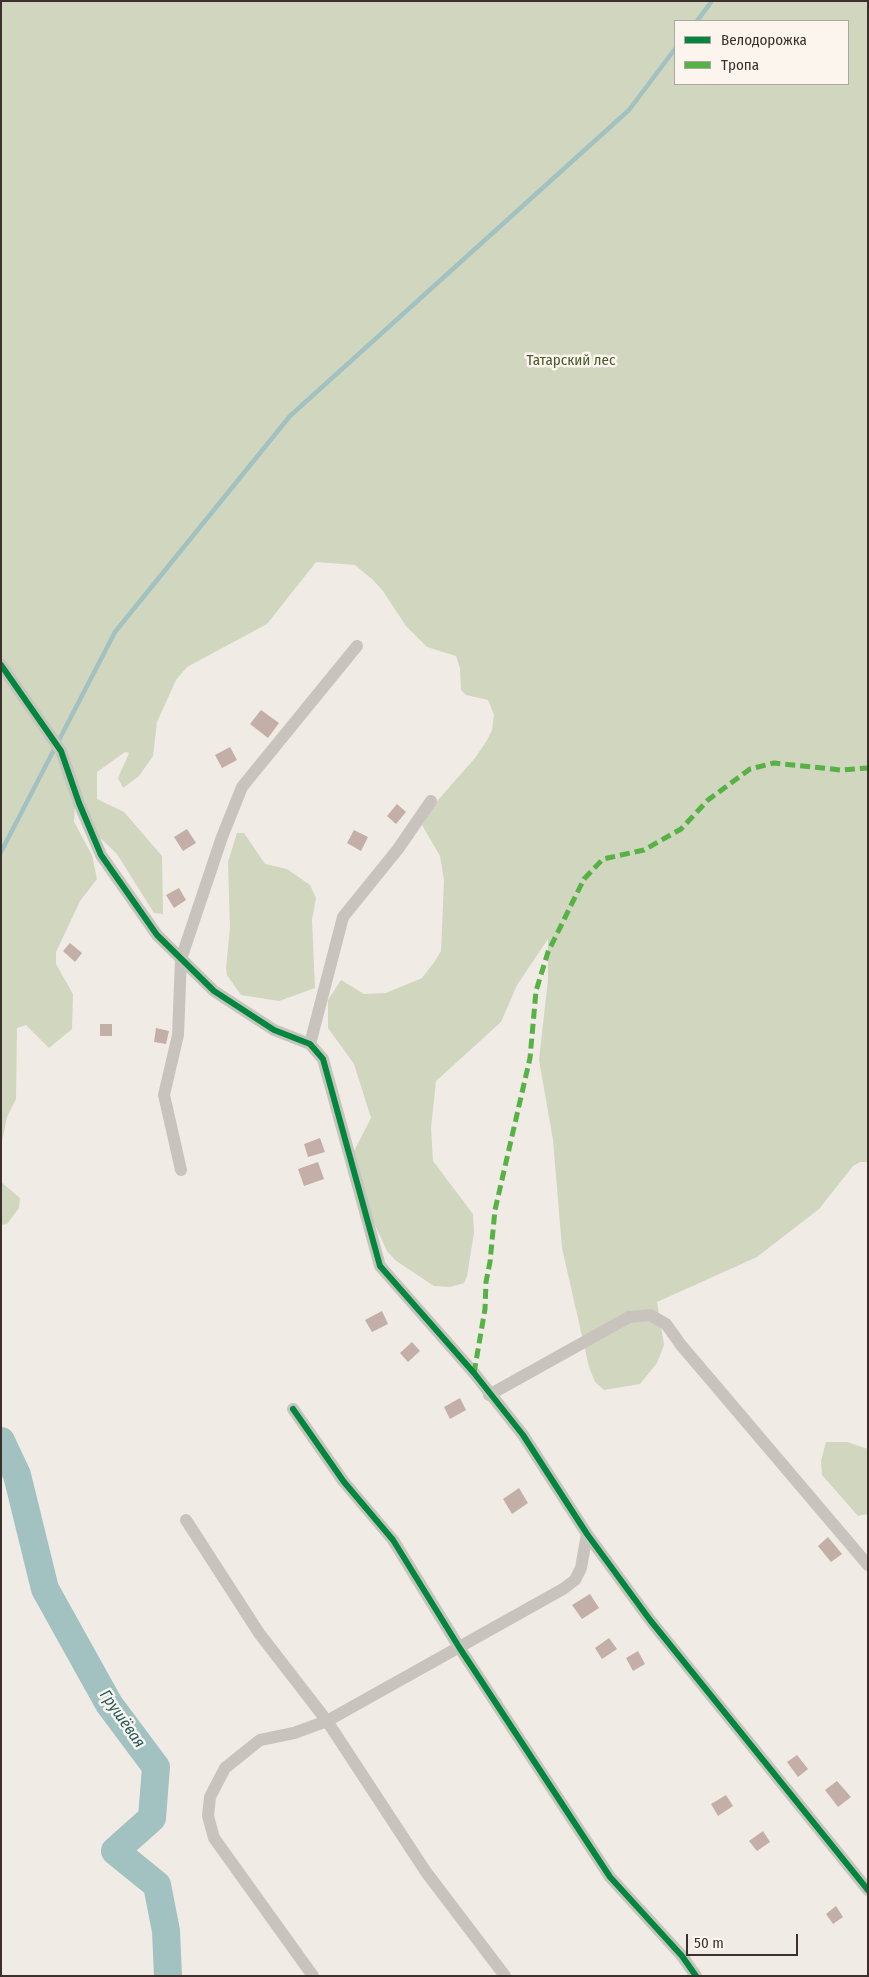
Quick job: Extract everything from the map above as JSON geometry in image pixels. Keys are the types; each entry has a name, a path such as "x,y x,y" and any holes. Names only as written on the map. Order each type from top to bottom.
{"street":[{"path":"181,1170 164,1095 178,1035 181,959 222,837 242,787 357,646"},
{"path":"1,665 61,750 79,803 101,855 158,936 214,991 274,1030 310,1044 322,1059 380,1266 474,1373 489,1395 523,1435 587,1534 650,1620 868,1890"},
{"path":"310,1044 343,917 398,849 431,800"},
{"path":"489,1395 629,1316 650,1315 666,1324 868,1565"},
{"path":"292,1409 344,1482 393,1540 459,1647 610,1877 682,1956 696,1976"},
{"path":"186,1520 259,1633 327,1721 426,1872 505,1976"},
{"path":"313,1976 214,1838 208,1816 210,1796 225,1768 260,1740 294,1733 327,1721 562,1589 575,1580 581,1568 587,1534"}],"green space":[{"name":"Татарский лес","path":"1,1 868,1 868,1162 860,1162 853,1166 819,1209 757,1257 657,1302 664,1345 657,1363 640,1384 604,1390 595,1382 589,1367 562,1248 553,1140 539,1060 548,980 548,939 517,985 501,1022 436,1081 431,1128 433,1161 473,1214 474,1233 467,1276 464,1283 450,1287 434,1286 395,1260 387,1251 347,1165 371,1118 354,1064 328,1028 328,1000 341,980 364,994 386,993 422,978 441,951 444,881 440,856 422,825 431,808 475,758 486,742 492,730 494,715 488,700 466,695 461,690 460,668 456,656 427,647 406,626 383,591 373,580 355,565 316,562 267,624 187,667 176,680 157,722 153,756 139,776 123,788 118,778 129,753 125,752 97,772 97,799 124,812 162,856 163,914 154,913 117,854 92,830 76,790 74,822 92,855 97,879 80,901 56,952 56,964 73,994 72,1029 49,1048 26,1025 17,1028 16,1099 7,1117 1,1146"},
{"path":"237,833 244,833 265,864 287,869 310,885 316,898 312,920 315,988 279,1001 241,995 227,975 230,928 228,862"},
{"path":"1,1182 20,1198 19,1208 7,1224 1,1225"},
{"path":"826,1442 847,1442 868,1449 868,1514 858,1516 822,1475 821,1461"}],"building":[{"path":"261,710 279,723 268,738 250,724"},
{"path":"230,747 237,760 222,768 215,755"},
{"path":"397,804 406,812 396,824 387,816"},
{"path":"187,829 196,843 183,851 174,837"},
{"path":"354,830 368,837 361,851 347,843"},
{"path":"179,888 186,900 174,908 166,895"},
{"path":"70,943 82,953 75,962 63,951"},
{"path":"100,1024 112,1024 112,1036 100,1036"},
{"path":"156,1028 169,1031 166,1044 154,1042"},
{"path":"320,1138 325,1152 308,1157 304,1144"},
{"path":"318,1162 324,1179 304,1186 298,1169"},
{"path":"382,1311 388,1324 372,1332 365,1320"},
{"path":"412,1342 420,1351 408,1362 400,1353"},
{"path":"460,1398 466,1410 450,1419 444,1407"},
{"path":"519,1488 528,1503 512,1514 503,1499"},
{"path":"828,1537 842,1554 831,1562 818,1546"},
{"path":"590,1594 599,1608 582,1619 572,1605"},
{"path":"609,1638 617,1649 602,1659 595,1648"},
{"path":"638,1651 645,1664 633,1671 626,1658"},
{"path":"797,1755 808,1769 798,1777 787,1762"},
{"path":"837,1781 851,1797 838,1807 825,1790"},
{"path":"726,1795 733,1806 718,1816 711,1804"},
{"path":"763,1831 770,1842 757,1851 749,1841"},
{"path":"836,1906 843,1917 833,1924 826,1914"}],"waterway":[{"path":"698,20 712,1"},
{"path":"1,852 115,632 290,416 629,110 674,50"},
{"name":"Грушёвая","path":"1,1441 17,1475 45,1589 109,1704 156,1767 152,1818 115,1851 157,1885 166,1931 168,1976"}],"marked path":[{"path":"474,1373 485,1309 486,1282 495,1210 530,1058 536,991 548,952 584,879 603,859 644,850 681,829 708,800 750,769 774,763 841,770 868,768"}],"cycle path":[{"path":"1,665 61,751 79,803 101,855 157,935 214,991 274,1030 310,1044 323,1059 380,1266 474,1373 523,1435 587,1534 650,1620 868,1890"},
{"path":"293,1409 344,1482 393,1540 459,1647 610,1877 682,1956 696,1976"}]}
